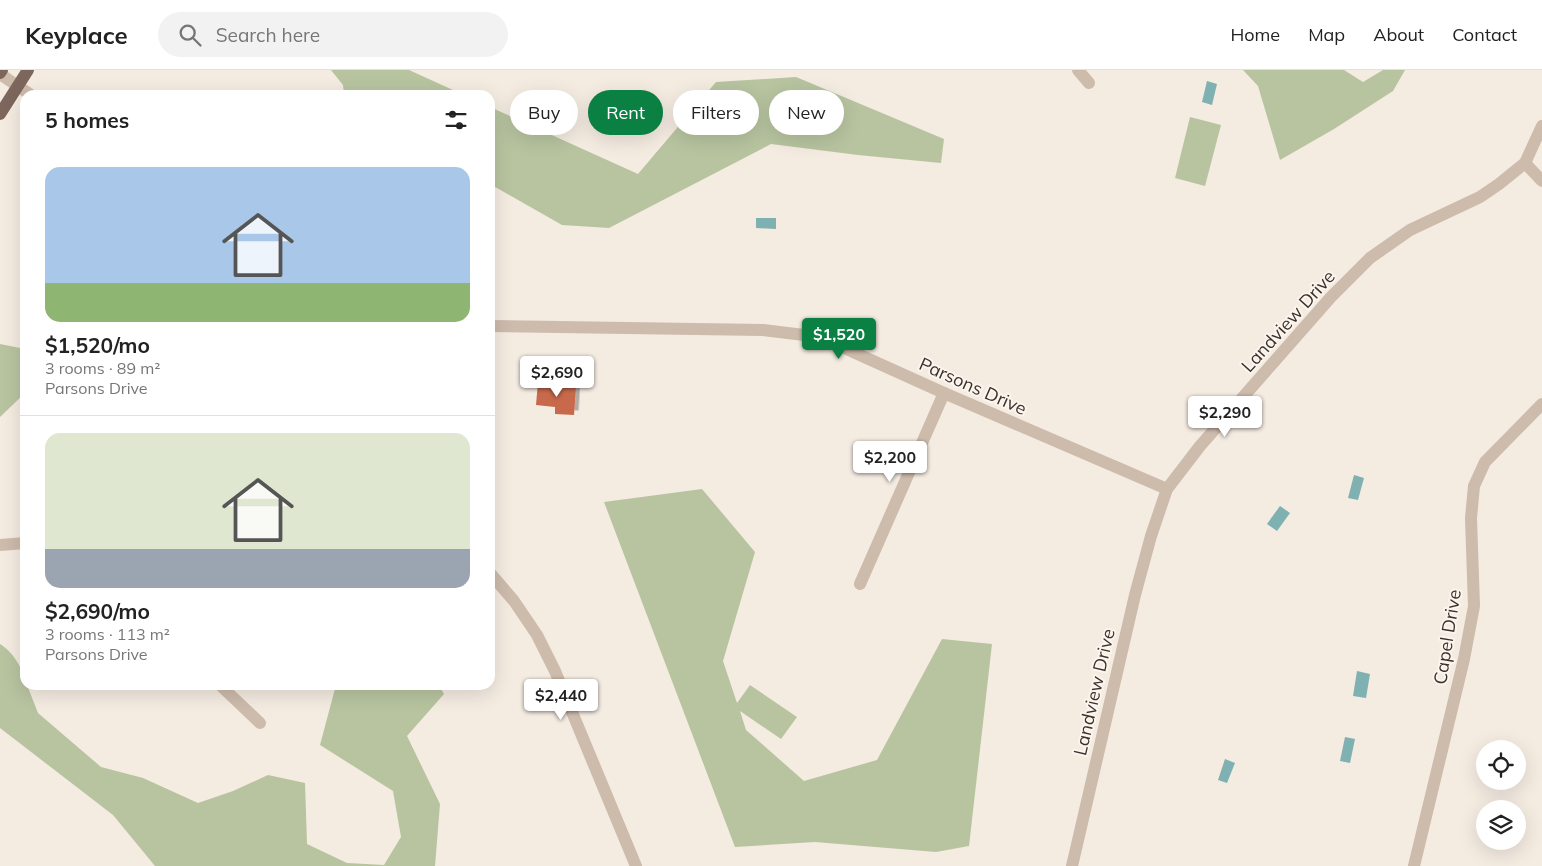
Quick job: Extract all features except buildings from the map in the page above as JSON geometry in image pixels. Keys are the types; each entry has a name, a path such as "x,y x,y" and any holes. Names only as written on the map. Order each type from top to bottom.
{"main road":[{"path":"0,74 2,70"},
{"path":"0,114 28,70"}],"street":[{"path":"1078,70 1089,83"},
{"path":"0,74 23,90"},
{"name":"Landview Drive","path":"1072,866 1135,595 1151,536 1167,489 1200,446 1239,401 1331,297 1370,258 1410,230 1480,197 1525,163 1542,126"},
{"path":"1525,163 1542,181"},
{"name":"Parsons Drive","path":"495,326 763,330 804,335 840,346 1167,489"},
{"path":"860,584 944,393"},
{"name":"Capel Drive","path":"1414,866 1464,659 1474,606 1471,518 1474,486 1485,462 1542,404"},
{"path":"0,545 20,543"},
{"path":"495,579 514,601 537,635 556,671 636,866"},
{"path":"225,690 260,723"}],"green space":[{"path":"331,70 409,70 453,90 344,90 343,85"},
{"path":"1243,70 1344,70 1363,82 1383,70 1405,70 1393,91 1334,129 1280,160 1258,86"},
{"path":"796,77 827,90 769,90 769,135 844,135 844,97 944,139 941,163 771,144 609,228 562,225 495,187 495,109 510,116 510,135 552,135 638,174 673,133 673,135 759,135 759,90 709,90 716,82"},
{"path":"1190,117 1221,125 1205,186 1175,178"},
{"path":"0,344 20,348 20,398 0,417"},
{"path":"702,489 755,552 723,661 737,703 750,685 797,717 781,739 740,711 746,730 804,781 877,760 942,639 992,644 969,846 936,852 815,842 735,847 604,502"},
{"path":"0,644 13,656 20,667 20,690 29,690 38,713 101,767 143,778 198,803 233,791 268,775 305,783 307,844 347,863 384,865 401,837 393,791 320,745 335,690 442,690 444,694 407,736 440,804 435,866 155,866 113,815 0,728"}],"water":[{"path":"1207,81 1217,84 1212,105 1202,102"},
{"path":"756,218 776,218 776,229 756,228"},
{"path":"1354,475 1364,478 1358,500 1348,498"},
{"path":"1280,506 1290,513 1277,531 1267,524"},
{"path":"1357,671 1370,674 1366,698 1353,696"},
{"path":"1345,737 1355,739 1350,763 1340,761"},
{"path":"1225,759 1235,763 1227,783 1218,780"}]}
